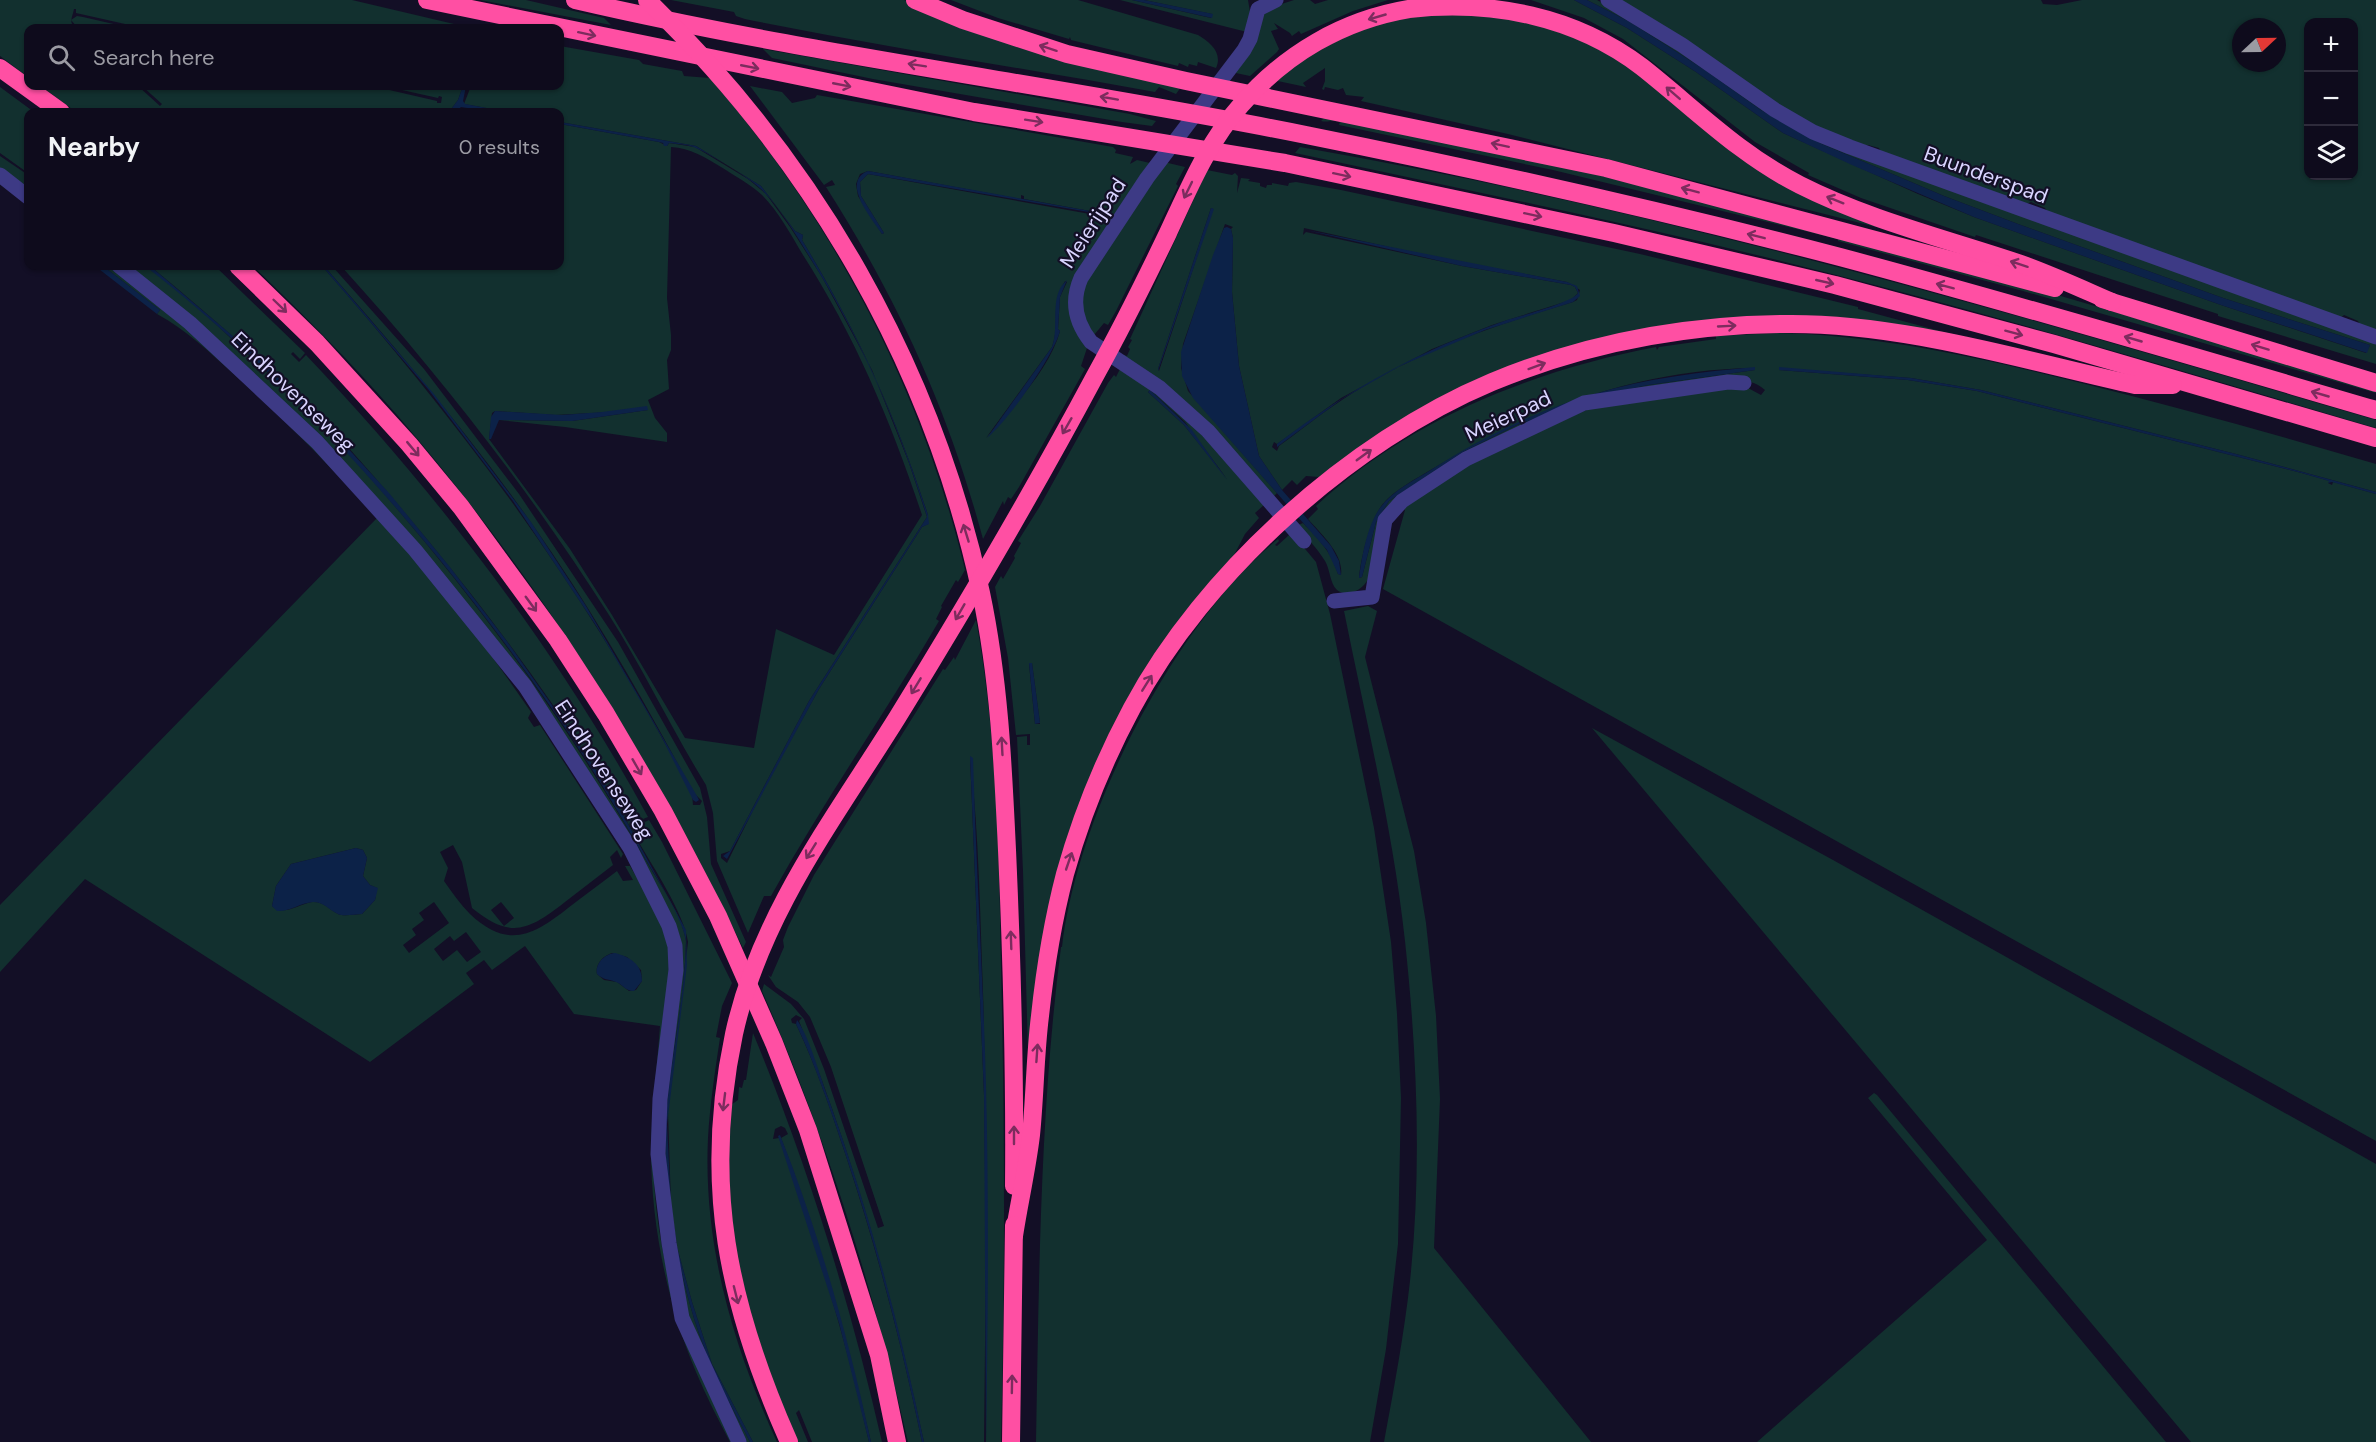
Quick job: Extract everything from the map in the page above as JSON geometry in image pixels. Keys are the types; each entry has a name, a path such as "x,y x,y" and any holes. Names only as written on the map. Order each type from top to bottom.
{"highway":[{"path":"427,0 541,24"},
{"path":"647,0 688,40 737,95 790,161 832,225 876,304 915,385 951,484 981,594 1002,735 1012,980 1014,1236 1011,1442"},
{"path":"915,0 963,20 1067,54 1606,168 2112,302 2376,383"},
{"path":"583,2 754,38 1166,108 1309,135 1617,201 1838,257 2058,317 2376,410"},
{"path":"789,1442 745,1329 729,1268 720,1170 723,1105 732,1044 750,974 768,931 799,871 946,636 1095,375 1204,158 1226,123 1253,91 1293,57 1333,33 1356,23 1402,10 1460,4 1484,4 1524,11 1584,32 1622,53 1744,150 1800,186 1860,210 2029,267 2112,302"},
{"path":"564,29 974,112 1285,163 1614,232 1835,285 2054,344 2376,438"},
{"path":"0,68 24,85"},
{"path":"30,90 55,108"},
{"path":"242,270 325,351 409,444 461,507 564,649 606,714 663,811 718,916 774,1043 808,1130 879,1355 897,1442"},
{"path":"1014,1236 1031,1137 1039,1018 1051,940 1065,872 1098,778 1132,706 1165,654 1218,586 1259,543 1317,490 1371,450 1430,412 1492,382 1616,342 1672,331 1785,324 1839,326 1891,332 2134,385 2193,385"}],"street":[{"name":"Meierijpad","path":"1276,0 1258,9 1250,39 1244,50 1147,177 1080,278 1075,303 1083,331 1091,342 1160,388 1200,424 1304,541"},
{"name":"Buunderspad","path":"1608,0 1682,45 1775,110 1813,132 2041,217 2376,337"},
{"path":"0,175 24,193"},
{"name":"Eindhovenseweg","path":"124,270 190,323 317,442 416,550 525,686 630,848 669,926 675,946 676,970 660,1099 658,1154 669,1243 682,1318 739,1442"},
{"name":"Meierpad","path":"1334,601 1372,597 1385,520 1402,501 1466,459 1584,403 1728,382 1744,383"}],"green space":[{"path":"0,0 352,0 454,24 125,24 76,13 74,9 72,24 24,24 24,74 0,56"},
{"path":"480,0 526,0 604,18 611,25"},
{"path":"671,0 904,0 957,22 1181,87 1176,94 1159,87 1155,92 796,29 745,19 736,16 734,12"},
{"path":"951,0 1078,0 1198,35 1214,48 1218,63 1216,68 1198,62 1197,66 1189,64 1188,67 1179,63 1178,66 1071,40 1070,37 1069,39 998,18"},
{"path":"1120,0 1132,0 1211,18 1212,14 1144,0 1248,0 1250,12 1247,32"},
{"path":"1294,0 1310,0 1315,4 1328,0 1388,0 1353,11 1301,34 1299,31 1292,36 1274,23 1278,29 1271,31 1279,49 1277,52 1250,76 1231,72 1259,20 1269,8"},
{"path":"1531,0 1574,0 1627,28 1696,72 1783,133 1918,194 1974,217 2221,305 2366,353 2370,345 2223,298 2018,224 1944,196 1822,144 1761,110 1705,70 1630,22 1587,0 1597,0 1631,19 1758,104 2376,341 2376,364 2218,316 2218,314 1976,235 1975,237 1861,198 1808,175 1809,173 1755,142 1623,39 1584,18"},
{"path":"1615,0 2041,0 2043,4 2057,5 2082,0 2376,0 2376,332 2361,327 2358,321 2344,315 2338,320 2048,214 2045,208 2031,202 2024,205 1882,155 1879,148 1868,145 1863,147 1812,127"},
{"path":"1505,13 1603,48 1704,126 1920,238 1508,134 1361,101 1364,97 1346,95 1343,88 1338,90 1325,87 1324,90 1322,89 1325,81 1325,68 1303,83 1306,87 1273,80 1337,38 1409,14"},
{"path":"77,16 113,24 74,24 71,20"},
{"path":"564,47 639,60 643,64 682,71 684,76 710,78 796,189 833,248 867,309 924,436 965,570 958,582 956,580 941,606 936,619 939,621 771,896 764,896 748,933 717,861 713,813 706,785 622,636 548,523 482,434 345,270 564,270 564,125 659,142 667,146 669,143 695,147 748,179 766,194 822,277 867,361 840,307 802,240 803,235 795,231 761,186 696,146 564,123 564,108 486,108 464,104 469,90 564,90","holes":["671,147 691,151 721,167 762,195 779,216 822,286 856,349 885,414 922,515 834,655 776,629 754,748 685,738 570,549 489,439 492,413 495,411 555,415 648,410 572,421 499,420 667,442 667,433 655,418 648,400 669,389 667,360 671,350 671,335 667,298","876,380 902,442 928,515 928,524 922,527 819,689 761,794 727,863 721,858 721,854 730,851 809,701 927,517 909,463"]},
{"path":"763,49 1130,114 1156,121 1152,126 1122,122 873,79 772,58"},
{"path":"750,86 782,92 792,103 815,98 817,95 1113,147 1116,150 1115,153 1133,157 1130,164 1137,160 1150,163 1079,273 1087,348 1081,366 1085,369 1019,487 1011,499 1008,497 1004,505 1003,501 983,539 954,445 918,357 876,271 826,187 835,185 832,180 824,185","holes":["868,171 1021,199 1021,195 1024,199 1101,213 1102,209 1110,211 1111,214 1109,220 1104,222 1101,216 868,174 860,182 861,196 884,233 882,234 858,196 856,184 860,174","1065,281 1067,282 1060,297 1058,329 1060,331 1048,360 1029,388 986,438 1052,347 1056,330 1057,299"]},
{"path":"0,87 29,108 24,108 24,170 0,153"},
{"path":"46,90 142,90 160,106 162,104 146,90 389,90 441,103 442,97 439,96 438,98 402,90 462,90 452,108 71,108"},
{"path":"1327,115 1509,153 1766,217 2030,287 2376,389 2376,393 2023,291 1838,241 1838,239 1553,170 1339,125 1340,121 1321,121"},
{"path":"1300,147 1572,202 1842,268 2109,342 2376,420 2376,428 2063,337 1803,266 1295,153"},
{"path":"0,156 24,172 24,188 0,171"},
{"path":"1164,162 1185,167 1176,184 1178,186 1116,311 1108,325 1104,323 1094,335 1080,315 1083,284"},
{"path":"1207,170 1232,175 1235,173 1238,176 1237,193 1241,178 1260,183 1260,186 1266,188 1272,183 1288,186 1289,183 1296,182 1341,190 1640,254 1858,307 1858,309 1966,338 1879,323 1574,346 1319,477 1306,476 1297,485 1292,480 1282,490 1259,456 1239,366 1232,292 1233,238 1231,229 1233,227 1225,224 1183,344 1181,368 1188,391 1277,493 1274,496 1123,357 1127,356 1130,349 1128,347 1132,340 1130,339","holes":["1211,208 1213,209 1159,371","1304,228 1425,255 1567,282 1580,290 1577,300 1573,302 1453,342 1397,368 1432,349 1492,325 1571,300 1578,293 1571,285 1462,266 1306,232 1303,235","1393,370 1334,405 1279,446 1277,451 1272,447 1274,442 1277,444 1341,398"]},
{"path":"108,270 118,270 249,380 313,442 373,506 436,581 494,659 531,712 528,718 534,727 540,725 623,854 621,858 617,850 610,857 613,865 552,912 530,925 509,928 498,924 486,918 472,908 462,862 453,845 440,852 448,868 444,881 463,906 484,925 497,932 520,935 544,925 617,871 623,881 633,880 625,866 630,866 657,913 668,937 673,963 654,1117 653,1160 662,1245 682,1326 714,1404 733,1442 730,1442 712,1407 686,1346 663,1263 654,1206 651,1149 660,1026 574,1014 525,946 492,970 484,960 466,973 474,984 370,1062 85,879 0,972 0,905 377,518 272,409 198,342 157,314 160,310","holes":["356,848 363,850 367,858 363,876 370,885 377,888 375,900 362,914 340,915 316,902 286,910 272,906 276,886 291,864","434,902 449,923 409,953 403,945 416,935 412,929 424,920 419,913","501,902 514,918 504,926 491,910","466,932 481,952 467,962 457,950 443,961 434,949 450,936 454,941","612,953 627,957 641,970 642,981 636,990 629,991 617,982 604,980 597,974 600,961"]},
{"path":"131,270 152,270 190,301 314,416 382,491 465,592 543,697 615,807 676,911 686,941 683,985 666,1118 667,1179 671,1211 683,1276 700,1337 715,1375 750,1442 741,1442 704,1361 689,1322 669,1242 661,1157 662,1111 680,958 671,924 661,903 626,841 532,698 454,591 398,523 335,454 268,388"},
{"path":"155,270 219,270 305,353 300,359 293,352 291,354 299,362 306,355 402,462 492,575 534,633 612,754 648,817 643,819 645,822 649,820 662,842 732,983 722,1006 716,1037 720,1038 708,1138 710,1217 724,1294 735,1332 761,1406 777,1442 753,1442 712,1364 677,1247 671,1205 668,1112 688,942 681,918 667,890 567,725 487,614 430,543 362,463 319,417 278,377"},
{"path":"257,270 325,270 375,328 476,454 524,518 569,584 653,722 692,794 693,805 700,805 702,801 693,792 617,655 532,524 431,392 327,270 336,270 424,369 519,494 618,642 700,788 707,817 711,864 746,942 743,948 670,807 588,670 544,604 449,477 398,416 327,339"},
{"path":"1776,333 1852,338 1965,356 2152,401 2376,464 2376,492 1981,390 1911,378 1779,368 1779,370 1908,380 1977,391 2298,472 2330,481 2328,483 2332,485 2333,482 2376,494 2376,1141 1383,589 1405,510 1400,506 1444,475 1473,459 1537,428 1604,405 1653,396 1735,387 1748,388 1761,395 1765,390 1758,385 1734,379 1629,392 1595,400 1544,417 1468,452 1422,481 1400,497 1391,507 1385,520 1369,578 1362,587 1350,593 1337,590 1325,561 1296,526 1303,523 1314,534 1324,546 1338,574 1341,575 1341,567 1335,552 1308,519 1318,509 1316,506 1352,475 1391,448 1475,403 1564,369 1656,347 1657,350 1659,347 1716,339 1716,336","holes":["1755,368 1755,370 1648,385 1593,397 1517,425 1463,452 1389,501 1376,522 1362,577 1359,578 1367,540 1382,505 1406,485 1470,447 1508,428 1588,396 1671,376 1713,370"]},
{"path":"1120,369 1169,399 1265,504 1255,513 1259,518 1245,534 1233,557 1087,789 1029,1090 1017,737 1027,736 1027,745 1030,745 1030,734 1016,735 1008,658 995,587 1001,576 1003,579 1015,558 1021,543 1018,541 1108,383 1114,375 1116,377","holes":["1150,390 1185,422 1227,479 1184,425 1148,392","1032,663 1040,723 1040,724 1035,724 1029,664"]},
{"path":"1290,531 1316,562 1330,614 1374,828 1391,942 1401,1098 1398,1244 1386,1349 1370,1442 1036,1442 1045,1132 1054,1009 1061,947 1071,895 1087,839 1110,782 1137,725 1168,670 1202,620 1239,575 1278,539 1275,545 1277,546 1289,535"},
{"path":"1368,606 1377,611 1365,657 1414,851 1426,923 1436,1016 1440,1099 1434,1248 1591,1442 1384,1442 1410,1281 1417,1154 1413,1026 1400,899 1394,858 1344,611"},
{"path":"976,620 993,749 999,880 1004,1145 1001,1442 986,1442 986,1250 984,1442 924,1442 885,1281 855,1176 799,1021 802,1018 796,1015 791,1019 792,1023 796,1024 817,1072 878,1262 922,1442 908,1442 879,1327 846,1213 807,1101 762,991 764,984 791,1004 804,1019 824,1069 878,1228 884,1226 831,1067 810,1017 798,1002 776,987 768,975 771,977 784,947 783,940 788,927 814,875 943,669 945,670 954,657 955,660","holes":["970,756 979,874 983,992 986,1250 984,1095"]},
{"path":"1592,728 2376,1164 2376,1442 2191,1442"},
{"path":"753,1033 810,1184 842,1286 882,1442 871,1442 831,1288 808,1212 781,1138 788,1134 781,1126 775,1129 773,1139 779,1138 805,1213 840,1327 869,1442 812,1442 799,1410 796,1413 808,1442 796,1442 765,1371 729,1229 728,1107 738,1100 739,1087 742,1088 746,1080"},
{"path":"1874,1093 2166,1442 1757,1442 1987,1240 1868,1098"}],"water":[{"path":"1132,0 1144,0 1213,14 1212,18"},
{"path":"1574,0 1587,0 1630,22 1705,70 1761,110 1822,144 1944,196 2018,224 2223,298 2370,345 2367,353 2221,305 1974,217 1852,165 1783,133 1696,72 1627,28"},
{"path":"462,90 465,90 463,101 465,104 486,108 452,108"},
{"path":"564,123 696,146 721,162 690,146 669,143 664,146 659,142 564,125"},
{"path":"732,168 761,186 773,202 761,189"},
{"path":"868,171 1106,215 868,174 860,182 861,196 884,233 882,234 857,192 860,176"},
{"path":"1211,208 1214,209 1158,371 1158,369"},
{"path":"779,210 795,231 803,235 802,240 840,307 873,374 845,318"},
{"path":"1224,228 1231,229 1233,238 1232,292 1239,366 1259,456 1282,490 1331,546 1339,561 1341,575 1338,574 1327,550 1193,398 1182,376 1181,352 1213,255"},
{"path":"1306,230 1567,282 1577,286 1580,296 1573,302 1485,330 1400,366 1342,399 1277,447 1277,444 1332,405 1359,388 1386,373 1415,358 1475,332 1557,304 1578,293 1571,285 1462,266"},
{"path":"100,270 108,270 160,310 157,314"},
{"path":"150,270 155,270 254,354 319,417 389,493 506,640 576,739 615,800 667,895 589,764 492,627 407,520 337,442 263,368"},
{"path":"325,270 434,394 531,522 586,606 699,800 696,802 661,736 597,627 513,501 428,389"},
{"path":"1067,280 1060,297 1058,329 1060,331 1049,356 1029,388 987,438 1052,347 1056,302 1061,287"},
{"path":"1755,367 1755,370 1648,385 1593,397 1517,425 1463,452 1389,501 1376,522 1362,577 1359,578 1368,532 1375,515 1385,502 1405,486 1472,446 1511,425 1552,408 1614,388 1674,376"},
{"path":"1779,367 1911,378 1981,390 2236,454 2376,492 2376,494 2332,482 2328,483 2329,481 2298,472 1977,391 1908,380 1779,370"},
{"path":"1150,390 1192,430 1227,480 1184,425 1148,392"},
{"path":"647,406 648,410 572,421 499,420 489,439 491,417 495,411 562,415"},
{"path":"893,419 902,442 928,515 929,524 922,527 819,689 727,859 723,856 730,851 809,701 927,517"},
{"path":"1029,663 1032,663 1040,723 1035,724"},
{"path":"970,756 973,758 986,1084 988,1263 986,1442 984,1095"},
{"path":"356,848 363,850 367,858 363,876 370,885 378,888 375,900 362,914 340,915 317,902 281,911 277,911 272,906 276,886 291,864"},
{"path":"674,908 686,930 687,965 667,1124 671,1205 677,1247 712,1364 753,1442 750,1442 720,1384 700,1337 683,1276 676,1244 671,1211 667,1179 666,1118 686,941"},
{"path":"615,953 630,959 640,970 642,981 634,991 597,974 602,960"},
{"path":"797,1020 806,1037 844,1142 870,1226 905,1355 924,1442 922,1442 877,1257 855,1183 827,1101 796,1024"},
{"path":"780,1135 808,1210 832,1287 871,1442 869,1442 839,1323 778,1136"}]}
